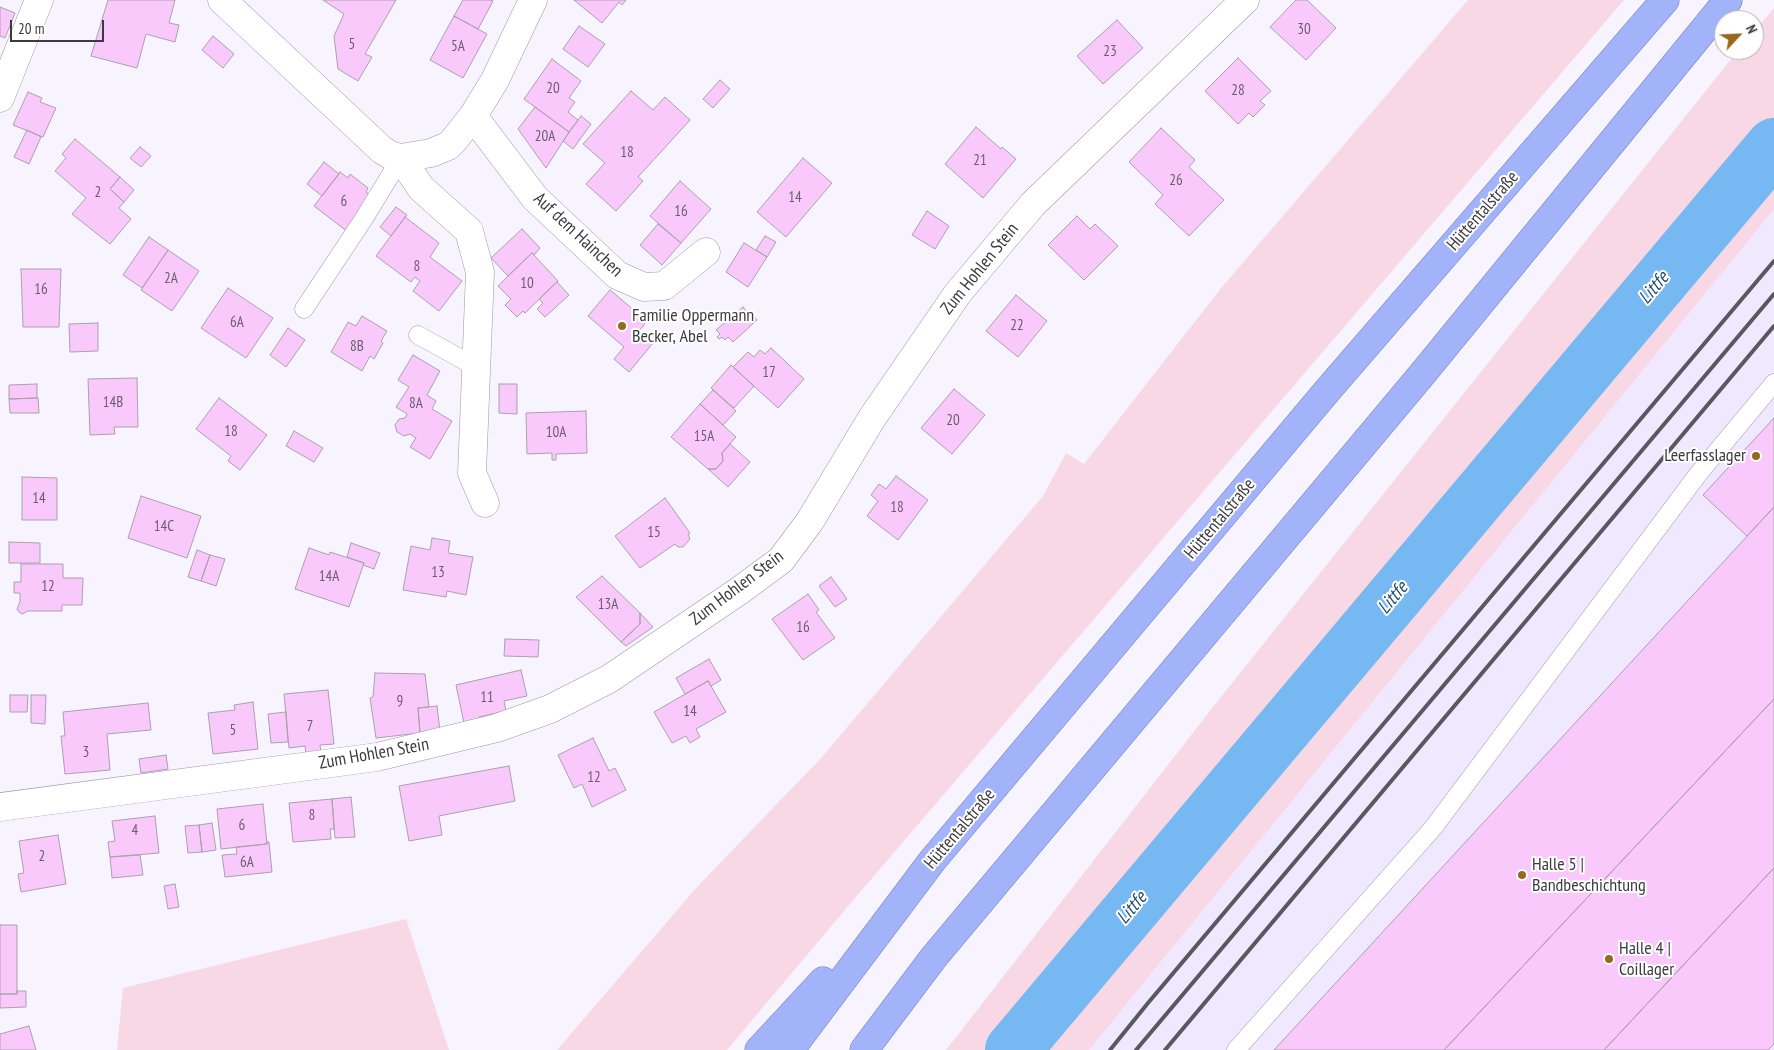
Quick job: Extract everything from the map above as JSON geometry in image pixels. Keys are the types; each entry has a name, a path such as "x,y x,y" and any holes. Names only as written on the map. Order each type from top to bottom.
{"highway":[{"name":"Hüttentalstraße","path":"790,1050 932,861 1327,391 1665,0"},
{"path":"864,1050 934,957 1424,372 1728,0"},
{"path":"760,1050 932,861"},
{"path":"882,1050 934,957"}],"street":[{"path":"0,98 39,0"},
{"path":"222,0 382,150 392,156 401,158 431,153 448,146 454,140 473,116 495,80 533,0"},
{"name":"Zum Hohlen Stein","path":"0,807 376,758 498,728 550,709 609,679 739,592 781,560 810,521 872,418 958,292 1033,204 1245,0"},
{"name":"Auf dem Hainchen","path":"473,116 535,198 617,275 644,287 664,286 706,252"},
{"path":"401,158 421,188 469,231 480,272 472,473 485,503"}],"lane":[{"path":"304,309 363,220 401,158"},
{"path":"418,335 476,368"},
{"path":"1236,1050 1433,828 1699,473 1774,383"}],"shaded area":[{"path":"1468,0 1624,0 727,1050 557,1050 697,887 822,757 1043,496 1066,453 1084,464 1222,287"},
{"path":"1774,8 1774,209 1089,1050 946,1050 1213,707 1728,63 1731,60 1764,60 1764,20"},
{"path":"1774,209 1774,1050 1089,1050"},
{"path":"406,919 449,1050 117,1050 123,988"}],"building":[{"path":"108,0 175,0 169,23 179,25 175,42 146,34 137,68 91,56"},
{"path":"323,0 396,0 365,54 372,57 358,81 338,69 334,36 344,14"},
{"path":"463,0 493,1 478,29 454,16"},
{"path":"574,0 626,0 622,5 619,2 602,23"},
{"path":"1296,0 1307,0 1336,28 1306,60 1270,27"},
{"path":"0,7 15,13 5,38 0,36"},
{"path":"454,16 487,34 463,78 430,60"},
{"path":"1117,20 1143,48 1103,84 1077,56"},
{"path":"579,26 605,44 588,67 563,49"},
{"path":"213,36 234,54 223,68 202,50"},
{"path":"1238,58 1271,91 1260,101 1265,105 1253,117 1249,113 1238,124 1205,91"},
{"path":"552,59 581,81 569,98 575,102 568,112 578,120 569,132 524,99"},
{"path":"720,80 730,89 713,108 703,99"},
{"path":"631,91 653,110 665,97 690,120 638,177 643,181 616,211 586,184 605,163 583,144"},
{"path":"28,92 42,98 40,102 56,108 43,137 13,125"},
{"path":"535,107 569,132 546,168 518,129"},
{"path":"581,116 591,124 573,149 563,141"},
{"path":"976,127 1001,149 1002,147 1016,159 983,198 945,164"},
{"path":"1161,128 1195,160 1189,167 1224,200 1189,236 1155,204 1163,195 1129,162"},
{"path":"27,130 41,137 29,164 14,157"},
{"path":"75,139 120,177 110,189 124,202 119,208 131,219 110,244 72,214 86,198 55,171 66,158 62,154"},
{"path":"140,147 151,156 141,167 130,158"},
{"path":"803,158 832,183 786,237 757,212"},
{"path":"324,162 339,174 322,196 307,184"},
{"path":"340,172 348,178 350,174 368,188 366,192 374,198 348,232 314,206"},
{"path":"120,177 134,190 124,202 110,189"},
{"path":"680,181 711,209 681,243 650,216"},
{"path":"396,207 407,215 391,236 380,227"},
{"path":"927,211 949,226 935,249 912,235"},
{"path":"1077,216 1090,229 1095,224 1118,246 1084,280 1048,245"},
{"path":"405,217 439,243 430,257 462,281 439,311 413,291 420,281 415,277 411,282 376,256"},
{"path":"658,224 681,243 662,265 640,245"},
{"path":"522,229 540,248 534,255 532,253 508,276 491,258"},
{"path":"765,236 776,242 767,257 756,250"},
{"path":"149,237 168,250 142,288 123,275"},
{"path":"744,243 767,257 748,287 726,272"},
{"path":"168,250 199,271 172,311 141,290"},
{"path":"532,253 558,281 525,313 523,311 517,317 505,305 511,299 498,286"},
{"path":"21,269 61,269 59,327 23,327"},
{"path":"557,282 569,295 545,317 537,309 543,303 539,299"},
{"path":"228,288 273,318 246,358 201,328"},
{"name":"Familie Oppermann Becker, Abel","path":"610,290 647,321 639,331 653,343 629,372 614,359 624,347 588,316"},
{"path":"1016,295 1047,321 1018,357 986,331"},
{"path":"743,307 748,313 750,311 757,320 733,342 728,337 725,340 722,337 719,339 717,337 720,334 716,330"},
{"path":"362,316 387,331 374,359 370,356 362,371 331,352 348,322 356,326"},
{"path":"98,323 98,351 70,352 69,324"},
{"path":"288,328 305,340 286,367 270,355"},
{"path":"771,348 804,379 778,408 733,367 748,352 754,357 760,350 765,354"},
{"path":"413,355 440,371 427,395 436,401 432,409 452,421 430,459 410,447 416,438 410,434 404,436 397,432 395,425 399,419 405,418 407,414 396,407 409,387 398,380"},
{"path":"731,365 754,386 734,408 711,388"},
{"path":"137,378 138,427 114,427 115,434 90,435 88,379"},
{"path":"37,384 37,398 9,399 9,385"},
{"path":"499,384 517,384 517,414 499,413"},
{"path":"954,389 985,415 952,454 921,428"},
{"path":"713,390 736,411 723,425 700,404"},
{"path":"38,398 39,413 10,413 9,399"},
{"path":"219,398 267,435 240,470 228,461 231,456 196,429"},
{"path":"700,404 736,437 722,453 723,461 716,469 708,469 671,437"},
{"path":"586,411 587,453 556,454 556,460 552,460 552,453 527,454 526,413"},
{"name":"Leerfasslager","path":"1774,418 1774,507 1747,536 1703,495"},
{"path":"294,431 323,448 314,462 286,446"},
{"path":"730,444 750,462 728,487 708,469 716,469 723,461 722,453"},
{"path":"896,476 928,500 898,540 867,516 878,501 871,495 879,484 886,489"},
{"path":"22,477 57,478 57,520 22,520"},
{"path":"141,496 201,516 187,558 128,538"},
{"path":"665,498 690,533 688,534 690,539 683,547 678,547 675,544 640,568 615,536"},
{"name":"Halle 5 | Bandbeschichtung","path":"1774,507 1774,699 1444,1050 1274,1050"},
{"path":"432,538 450,541 448,553 473,557 466,595 447,591 446,597 403,590 411,546 430,550"},
{"path":"9,542 40,543 40,563 9,563"},
{"path":"351,543 380,553 374,569 347,557"},
{"path":"309,548 329,555 330,552 364,563 349,607 295,589"},
{"path":"197,550 210,555 201,581 188,577"},
{"path":"210,555 225,559 216,586 201,581"},
{"path":"21,564 63,564 63,578 83,578 82,605 62,605 62,611 28,611 22,614 19,612 17,609 20,602 20,593 14,593 14,582 21,582"},
{"path":"602,576 640,613 640,624 621,642 576,597"},
{"path":"831,577 847,599 835,607 819,586"},
{"path":"808,594 819,610 816,612 835,638 803,660 772,619"},
{"path":"640,613 653,627 626,646 621,642 640,624"},
{"path":"505,639 539,640 538,657 504,656"},
{"path":"709,659 721,680 711,686 708,681 685,694 676,678"},
{"path":"521,670 527,696 504,701 506,711 479,717 480,720 464,723 456,685"},
{"path":"375,673 425,674 429,707 418,708 420,733 376,738 370,698 373,697"},
{"path":"708,681 726,712 696,729 700,737 690,743 686,736 672,743 654,712"},
{"path":"328,690 334,744 320,745 321,752 306,754 305,746 289,748 284,694"},
{"path":"10,695 28,695 27,712 10,712"},
{"path":"31,695 46,695 45,724 31,723"},
{"name":"Halle 4 | Coillager","path":"1774,699 1774,868 1604,1050 1444,1050"},
{"path":"253,702 258,749 213,754 208,713 235,710 234,705"},
{"path":"148,703 151,730 107,734 110,770 65,774 61,736 65,736 63,712"},
{"path":"437,706 440,731 420,733 418,708"},
{"path":"286,712 288,742 271,743 268,714"},
{"path":"593,738 609,771 615,768 626,790 592,807 582,784 574,788 558,755"},
{"path":"166,755 168,769 141,773 139,759"},
{"path":"509,766 515,801 439,816 442,835 409,841 399,786"},
{"path":"351,797 355,837 335,838 332,799"},
{"path":"332,799 334,829 330,829 331,839 293,842 289,803"},
{"path":"263,804 267,844 221,849 217,809"},
{"path":"155,816 159,853 110,857 108,842 115,841 112,821"},
{"path":"212,823 216,850 202,852 199,825"},
{"path":"199,825 202,852 188,853 185,826"},
{"path":"58,835 66,884 21,892 18,874 24,873 19,841"},
{"path":"269,842 272,872 225,877 222,855 237,854 236,847 267,844"},
{"path":"140,855 143,875 112,878 110,857"},
{"path":"1774,868 1774,1044 1768,1050 1604,1050"},
{"path":"175,884 179,907 168,909 164,886"},
{"path":"0,925 17,925 17,994 0,994"},
{"path":"17,991 26,991 26,1007 0,1008 0,994 17,994"},
{"path":"29,1026 36,1050 0,1050 0,1034"}],"waterway":[{"name":"Littfe","path":"1013,1050 1774,146"}],"railway":[{"path":"1110,1050 1774,261"},
{"path":"1136,1050 1774,294"},
{"path":"1165,1050 1774,326"}],"place":[{"name":"Familie Oppermann Becker, Abel","path":"622,326"},
{"name":"Leerfasslager","path":"1756,456"},
{"name":"Halle 5 | Bandbeschichtung","path":"1522,875"},
{"name":"Halle 4 | Coillager","path":"1609,959"}]}
